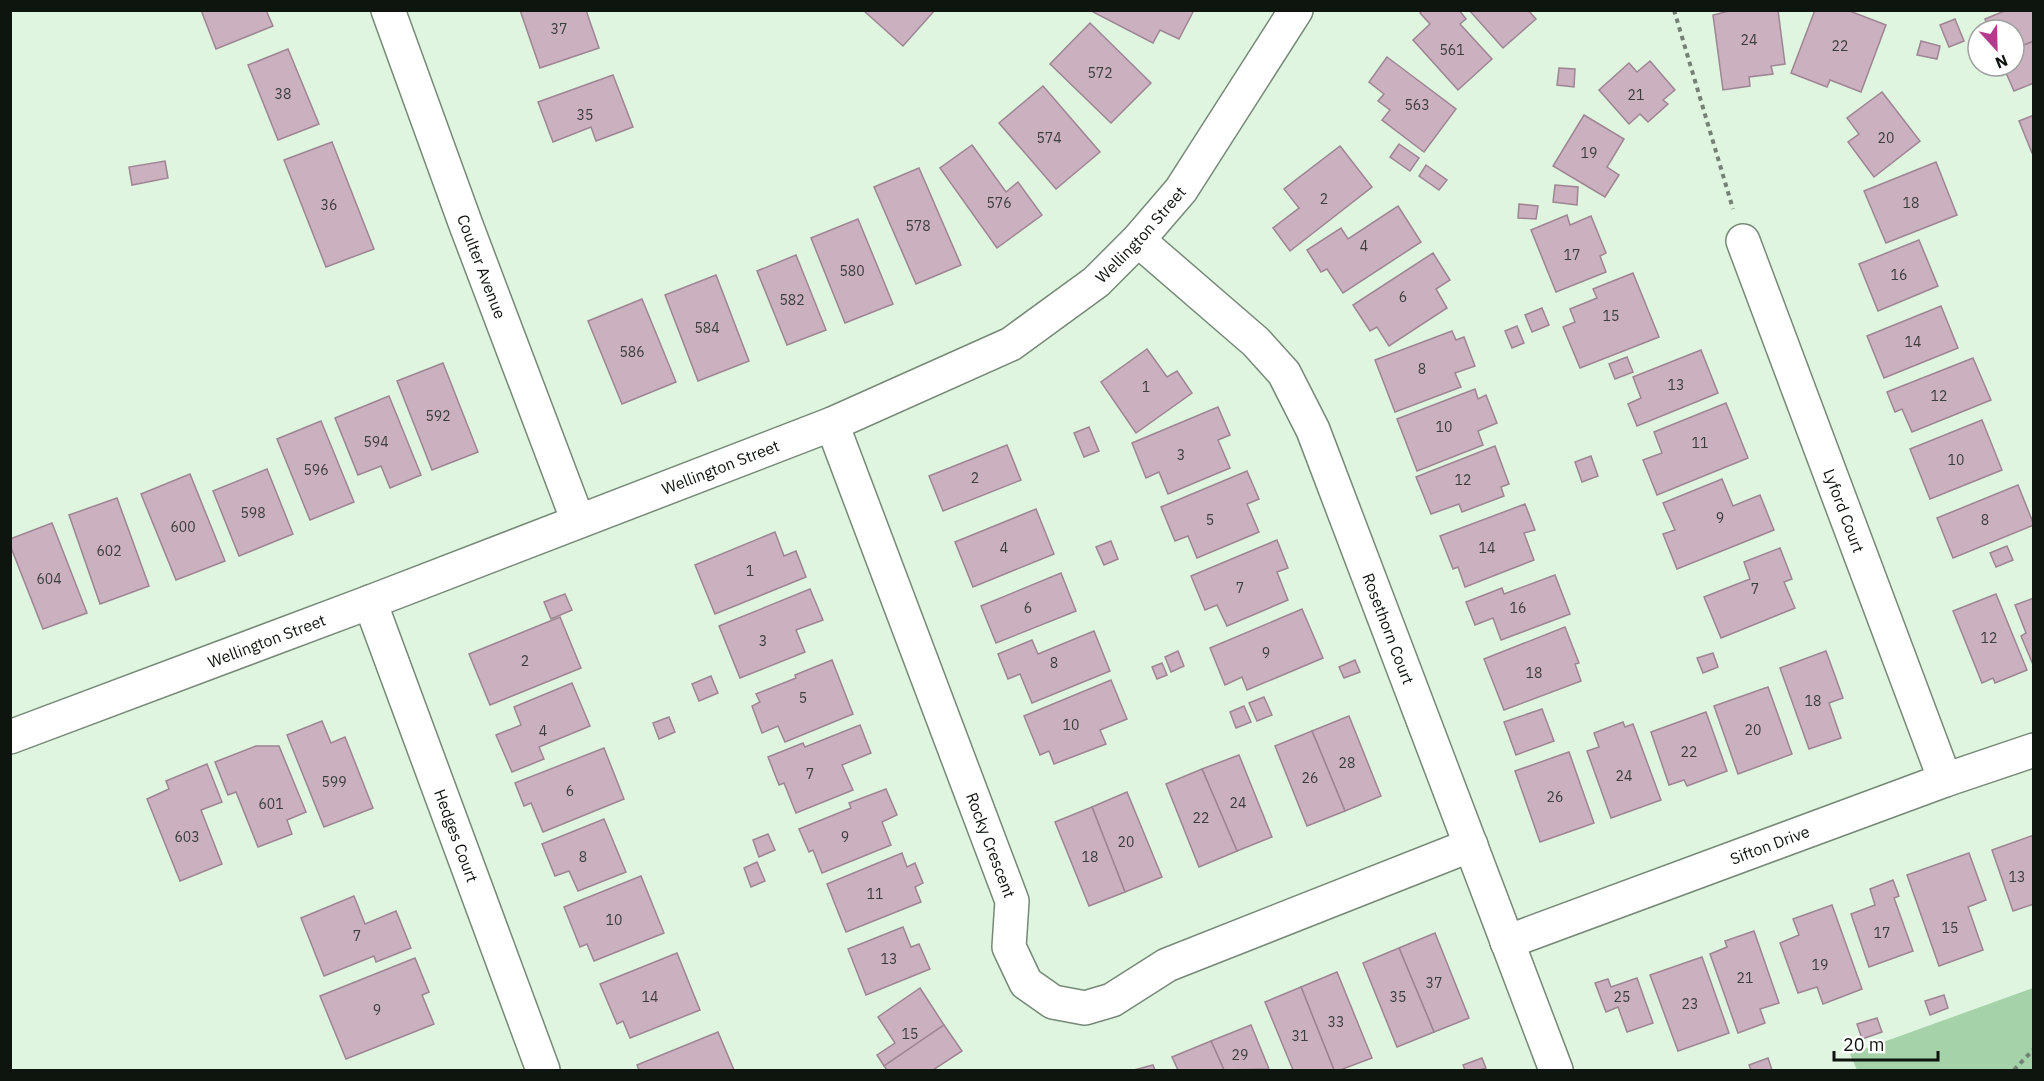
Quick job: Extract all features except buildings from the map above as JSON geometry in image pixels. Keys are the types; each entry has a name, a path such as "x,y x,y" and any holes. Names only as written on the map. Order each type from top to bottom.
{"street":[{"name":"Coulter Avenue","path":"388,10 466,225 578,521"},
{"name":"Wellington Street","path":"10,738 832,424 1011,344 1096,282 1138,240 1181,190 1296,10"},
{"name":"Rosethorn Court","path":"1138,240 1257,342 1284,373 1313,430 1556,1071"},
{"name":"Lyford Court","path":"1743,241 1945,780"},
{"name":"Rocky Crescent","path":"832,424 1012,901 1009,947 1026,982 1053,1002 1085,1008 1112,1000 1167,965 1471,845"},
{"name":"Hedges Court","path":"370,602 543,1071"},
{"name":"Sifton Drive","path":"1507,942 1945,780 2034,750"}],"path":[{"path":"1674,10 1743,241"},
{"path":"2014,1071 2034,1049"}],"green space":[{"path":"2033,988 2033,1070 1857,1070 1850,1054"}]}
